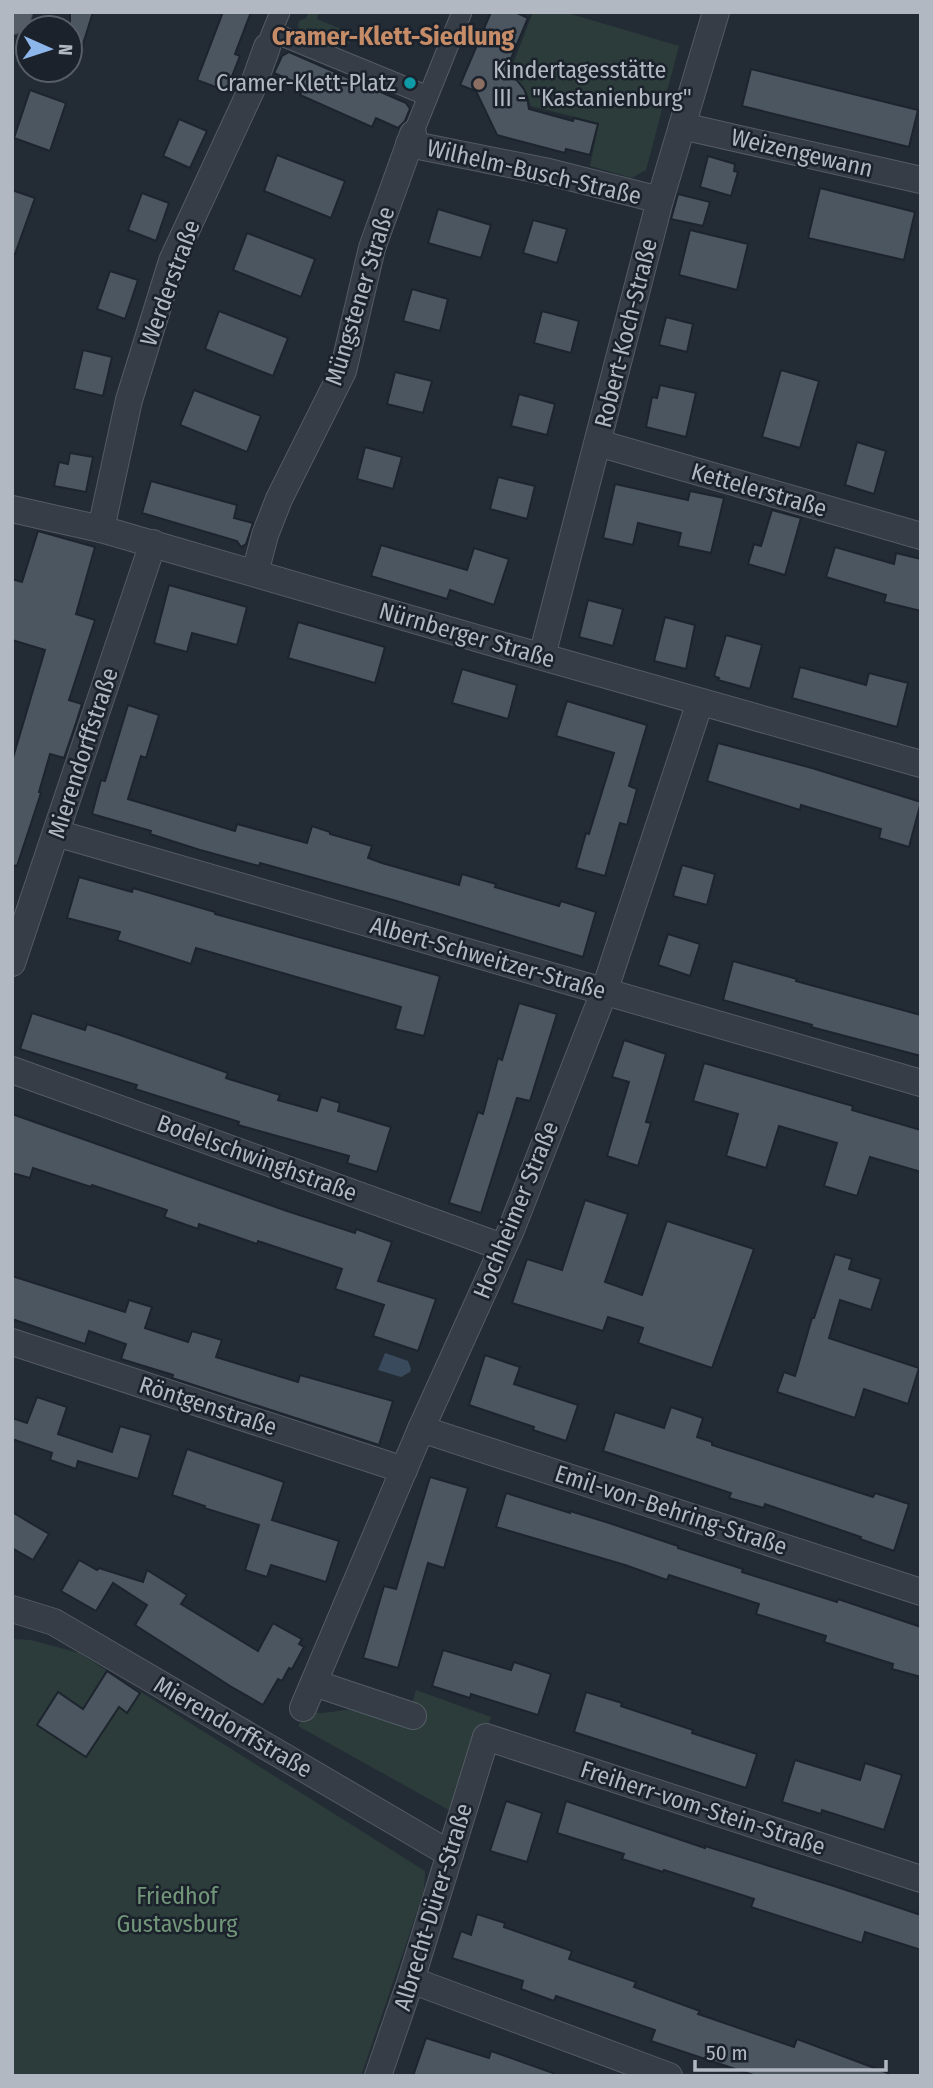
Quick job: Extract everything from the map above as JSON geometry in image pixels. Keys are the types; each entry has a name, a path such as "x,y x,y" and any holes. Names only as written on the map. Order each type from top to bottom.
{"street":[{"path":"280,12 269,39 428,96"},
{"name":"Robert-Koch-Straße","path":"542,656 660,200 716,12"},
{"path":"411,139 455,14"},
{"name":"Werderstraße","path":"101,528 130,400 172,261 242,109 269,39"},
{"name":"Weizengewann","path":"682,126 921,180"},
{"name":"Wilhelm-Busch-Straße","path":"411,139 660,200"},
{"name":"Müngstener Straße","path":"255,573 265,535 279,499 343,371 372,248 411,139"},
{"name":"Kettelerstraße","path":"598,443 921,536"},
{"name":"Nürnberger Straße","path":"12,509 101,528 921,764"},
{"name":"Mierendorffstraße","path":"12,963 153,543"},
{"name":"Hochheimer Straße","path":"303,1708 421,1429 502,1247 604,992 700,702"},
{"name":"Albert-Schweitzer-Straße","path":"56,833 921,1083"},
{"name":"Bodelschwinghstraße","path":"12,1070 502,1247"},
{"name":"Röntgenstraße","path":"12,1342 404,1470"},
{"name":"Emil-von-Behring-Straße","path":"421,1429 921,1592"},
{"name":"Mierendorffstraße","path":"12,1609 54,1622 450,1854"},
{"path":"314,1683 413,1716"},
{"name":"Albrecht-Dürer-Straße","path":"378,2076 411,1980 486,1737"},
{"name":"Freiherr-vom-Stein-Straße","path":"486,1737 921,1880"},
{"path":"411,1980 669,2076"}],"green space":[{"path":"309,12 319,12 317,19 353,34 349,44 313,29 308,33 301,32 298,29 299,21 306,18"},
{"path":"533,12 564,12 679,46 646,170 632,178 590,166 599,123 531,106 525,89 510,72"},
{"name":"Friedhof Gustavsburg","path":"12,1639 31,1640 79,1653 425,1871 424,1891 361,2076 12,2076"},
{"path":"416,1690 491,1717 456,1814 298,1726 308,1712 352,1709 407,1721"}],"water":[{"path":"385,1353 408,1361 410,1372 401,1377 378,1370"}],"building":[{"path":"93,12 84,41 84,14 70,14"},
{"path":"223,12 251,12 235,54 240,56 226,91 197,80"},
{"path":"491,12 515,12 528,18 507,68 524,89 529,109 573,121 574,118 598,124 590,155 566,149 565,153 497,135 476,91 460,85"},
{"path":"289,52 406,103 410,109 405,121 398,128 376,118 372,127 300,95 304,86 274,73 282,56"},
{"path":"751,69 918,110 909,147 742,106"},
{"path":"30,90 66,103 50,151 14,138"},
{"path":"179,119 207,131 190,168 163,156"},
{"path":"277,155 345,181 331,218 264,191"},
{"path":"708,156 735,164 734,171 738,172 731,196 700,187"},
{"path":"820,188 915,212 904,260 808,238"},
{"path":"12,190 35,198 15,254 12,254"},
{"path":"142,193 169,203 156,241 128,230"},
{"path":"678,194 710,202 703,226 671,219"},
{"path":"438,209 491,225 481,258 428,243"},
{"path":"533,220 567,229 557,263 523,253"},
{"path":"690,230 748,244 737,290 679,275"},
{"path":"247,233 315,259 301,297 233,270"},
{"path":"110,271 138,280 125,319 97,309"},
{"path":"412,289 448,299 440,331 403,321"},
{"path":"219,311 288,338 273,376 205,349"},
{"path":"542,311 579,321 571,353 534,343"},
{"path":"666,317 693,324 687,352 659,345"},
{"path":"83,350 112,357 103,396 74,389"},
{"path":"781,370 819,381 800,448 762,437"},
{"path":"395,372 432,381 423,413 387,404"},
{"path":"660,385 696,393 686,437 646,427 652,397 657,398"},
{"path":"194,390 261,416 247,452 180,425"},
{"path":"519,394 555,404 547,435 511,426"},
{"path":"857,442 886,451 874,494 845,485"},
{"path":"365,447 402,457 393,489 357,479"},
{"path":"70,453 93,457 86,492 54,486 59,462 68,464"},
{"path":"498,477 535,486 527,519 490,509"},
{"path":"151,481 237,505 234,518 253,523 246,544 241,547 237,541 142,513"},
{"path":"615,484 688,500 690,491 724,498 711,553 678,546 681,533 638,523 633,545 603,538"},
{"path":"772,510 801,518 785,575 748,564 754,544 761,546"},
{"path":"38,531 95,547 76,614 95,620 69,700 82,704 76,723 64,758 50,754 39,792 41,793 17,866 12,865 12,761 45,650 12,640 12,579 22,582"},
{"path":"381,545 467,570 474,548 509,559 494,605 450,590 447,599 371,576"},
{"path":"835,547 894,564 896,553 921,559 921,611 884,602 886,595 826,577"},
{"path":"169,585 247,607 237,645 192,633 187,652 154,643"},
{"path":"588,600 623,609 613,646 579,637"},
{"path":"665,617 695,625 686,669 654,661"},
{"path":"298,622 385,647 375,683 288,658"},
{"path":"726,635 762,645 750,689 718,680 719,678 714,676"},
{"path":"800,667 866,685 869,673 908,683 897,727 792,698"},
{"path":"462,669 517,685 508,719 452,703"},
{"path":"567,701 647,725 629,786 637,789 627,825 620,823 605,876 576,868 614,753 556,736"},
{"path":"128,705 159,715 146,758 141,756 128,799 235,831 237,824 307,843 312,826 372,846 368,858 382,863 459,885 462,874 559,906 561,901 596,912 583,957 393,900 260,863 259,866 200,850 150,834 151,831 92,814 101,780 105,781"},
{"path":"718,743 812,768 921,802 909,847 879,838 881,829 801,805 800,810 707,781"},
{"path":"682,865 715,874 707,905 673,896"},
{"path":"79,877 132,892 133,888 215,914 440,976 424,1036 395,1029 401,1007 196,948 191,964 117,940 120,932 67,918"},
{"path":"668,934 700,944 690,976 658,965"},
{"path":"733,961 921,1015 921,1056 723,1000"},
{"path":"519,1003 557,1014 530,1101 517,1098 481,1213 449,1203 478,1112 483,1114 498,1058 502,1060"},
{"path":"32,1013 85,1030 87,1024 228,1073 226,1078 280,1095 278,1100 317,1111 321,1097 340,1103 338,1111 391,1127 377,1172 347,1163 349,1156 238,1125 239,1122 135,1089 137,1085 20,1049"},
{"path":"624,1040 666,1054 646,1122 651,1123 638,1166 607,1156 629,1082 612,1077"},
{"path":"704,1063 853,1106 852,1110 921,1130 921,1172 870,1157 857,1196 824,1186 837,1143 779,1126 766,1168 726,1156 738,1114 693,1101"},
{"path":"12,1114 287,1211 355,1233 356,1229 392,1242 378,1281 436,1299 418,1351 373,1336 384,1305 335,1289 342,1269 199,1224 198,1229 164,1217 167,1210 92,1185 91,1187 33,1168 30,1178 12,1173"},
{"path":"585,1200 628,1214 605,1282 642,1295 667,1221 754,1249 712,1368 638,1343 643,1328 608,1317 603,1331 512,1303 527,1259 562,1270"},
{"path":"835,1254 852,1259 849,1269 881,1279 871,1310 840,1300 829,1338 919,1368 908,1404 864,1389 855,1418 777,1392 784,1372 795,1376"},
{"path":"12,1276 125,1312 129,1300 152,1307 145,1328 188,1342 192,1331 222,1340 216,1357 298,1382 300,1375 393,1401 379,1445 121,1359 126,1344 89,1331 85,1344 12,1319"},
{"path":"485,1355 520,1367 514,1384 578,1405 566,1441 469,1405"},
{"path":"37,1397 67,1407 58,1434 112,1452 120,1426 151,1435 138,1479 78,1461 76,1469 50,1460 52,1453 12,1439 12,1418 27,1423"},
{"path":"671,1407 703,1418 697,1437 712,1442 712,1445 873,1497 875,1493 909,1504 894,1551 765,1504 764,1508 729,1498 731,1493 603,1451 615,1412 664,1428"},
{"path":"187,1449 284,1482 272,1520 339,1541 326,1582 271,1565 267,1577 245,1570 259,1525 172,1495"},
{"path":"430,1477 468,1488 444,1568 428,1563 398,1668 363,1658 384,1586 396,1589"},
{"path":"506,1493 606,1522 743,1569 742,1572 837,1602 838,1599 921,1627 921,1677 892,1669 893,1664 824,1642 826,1636 756,1614 759,1604 669,1575 667,1580 496,1527"},
{"path":"12,1512 49,1534 33,1560 12,1548"},
{"path":"79,1560 97,1570 99,1568 143,1582 147,1570 187,1595 181,1604 258,1651 273,1623 302,1639 299,1644 304,1647 292,1669 289,1668 282,1681 278,1679 263,1705 135,1625 147,1605 113,1583 96,1611 61,1591"},
{"path":"443,1650 511,1670 514,1662 551,1674 538,1715 471,1694 470,1698 432,1686"},
{"path":"107,1671 140,1693 127,1713 119,1707 86,1757 37,1725 58,1692 83,1709"},
{"path":"586,1692 693,1730 692,1733 757,1754 746,1788 574,1732"},
{"path":"795,1760 860,1780 865,1763 902,1775 884,1830 822,1810 821,1814 782,1802"},
{"path":"506,1801 542,1813 527,1862 490,1851"},
{"path":"566,1801 705,1848 921,1915 921,1950 865,1932 862,1943 751,1907 754,1899 622,1859 624,1854 557,1833"},
{"path":"477,1914 505,1923 504,1927 572,1951 569,1959 636,1982 634,1987 700,2011 698,2014 794,2047 797,2039 888,2073 888,2076 756,2076 651,2041 655,2030 556,1996 554,2001 521,1989 523,1981 452,1958 461,1931 471,1935"},
{"path":"426,2038 489,2058 491,2051 553,2073 553,2076 413,2076"}],"place":[{"name":"Cramer-Klett-Platz","path":"410,83"},
{"name":"Kindertagesstätte III - \"Kastanienburg\"","path":"479,84"}],"district":[{"name":"Cramer-Klett-Siedlung","path":"393,36"}]}
